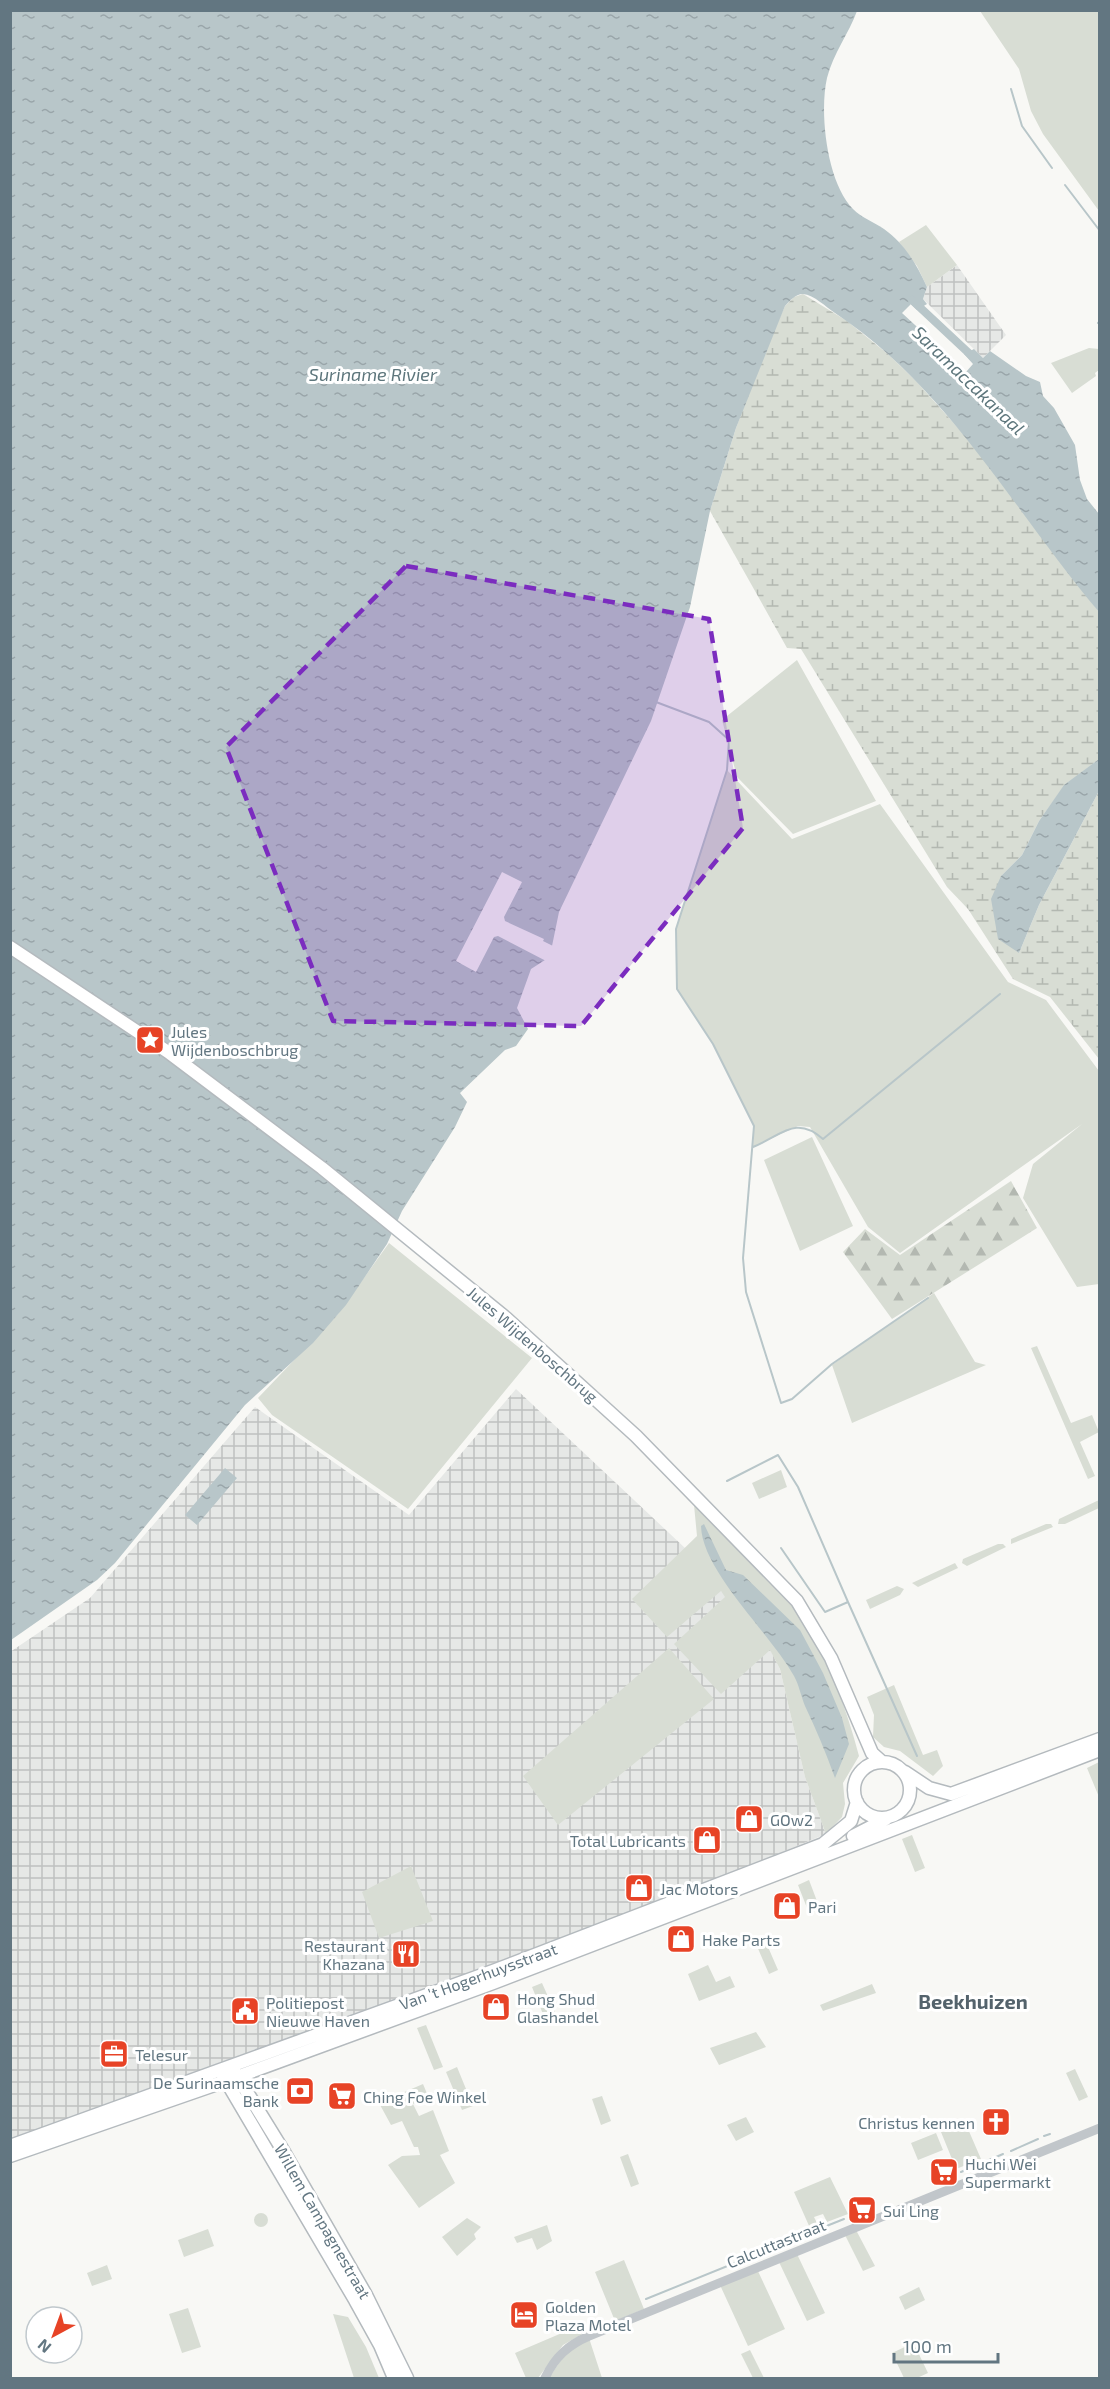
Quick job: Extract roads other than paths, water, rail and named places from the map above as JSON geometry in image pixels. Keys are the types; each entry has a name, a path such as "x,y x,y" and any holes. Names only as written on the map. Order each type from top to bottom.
{"main road":[{"name":"Jules Wijdenboschbrug","path":"10,947 175,1058 396,1226 563,1368 636,1436 743,1543 796,1601 815,1628 831,1658 872,1753 881,1761"},
{"name":"Jules Wijdenboschbrug","path":"847,1697 865,1767"},
{"path":"905,1772 911,1788 910,1797 906,1805 890,1817 870,1815 856,1802 856,1780 865,1767 881,1761 894,1764 929,1788 951,1794 1100,1739"},
{"name":"Van 't Hogerhuysstraat","path":"10,2146 229,2074 493,1983 1100,1750"},
{"name":"Van 't Hogerhuysstraat","path":"10,2156 823,1845 851,1821 856,1802"},
{"name":"Van 't Hogerhuysstraat","path":"818,1857 890,1817 958,1803"},
{"name":"Willem Campagnestraat","path":"229,2074 366,2295 407,2379"},
{"name":"Willem Campagnestraat","path":"278,2155 380,2345 394,2379"}],"street":[{"name":"Calcuttastraat","path":"545,2377 562,2352 572,2343 1100,2128"}],"water":[{"name":"Suriname Rivier","path":"11,11 857,11 833,60 825,93 827,147 837,182 853,209 884,229 910,255 927,287 923,299 927,304 917,310 911,304 902,313 966,372 973,364 964,354 974,349 983,358 990,351 1026,376 1040,382 1043,396 1054,408 1075,445 1080,480 1087,499 1099,514 1099,612 977,452 912,377 875,343 816,299 803,294 791,300 785,306 736,428 710,511 690,607 651,721 559,912 552,946 545,960 531,969 517,1008 528,1029 516,1046 505,1050 460,1093 467,1102 455,1127 402,1211 387,1244 346,1305 313,1343 245,1405 115,1563 97,1580 11,1640"},
{"path":"1099,759 1099,791 1039,905 1019,953 998,939 991,899 1001,876 1022,855 1039,821 1064,785"},
{"path":"225,1468 237,1478 197,1525 185,1515"},
{"path":"704,1524 726,1570 743,1575 800,1630 823,1673 842,1718 849,1744 835,1778 794,1676 739,1602 713,1562 704,1544 701,1526"}],"waterway":[{"path":"1011,89 1022,126 1052,168"},
{"path":"1065,185 1100,231"},
{"name":"Saramaccakanaal","path":"912,300 973,357"},
{"path":"656,702 709,722 729,740 727,770 676,929 677,989 713,1044 754,1126 743,1258 746,1292 781,1403 792,1399 832,1364"},
{"path":"753,1147 789,1129 797,1128 805,1128 823,1139 1000,994"},
{"path":"832,1364 928,1298"},
{"path":"727,1481 778,1455 798,1487 848,1602 825,1612 781,1548"},
{"path":"848,1602 917,1756"},
{"path":"1044,2136 1050,2134"},
{"path":"1011,2151 1038,2139"},
{"path":"961,2172 1003,2154"},
{"path":"814,2231 844,2219"},
{"path":"646,2299 762,2252"}],"place":[{"name":"Jules Wijdenboschbrug","path":"150,1040"},
{"name":"GOw2","path":"749,1819"},
{"name":"Total Lubricants","path":"707,1840"},
{"name":"Jac Motors","path":"639,1888"},
{"name":"Pari","path":"787,1906"},
{"name":"Hake Parts","path":"681,1939"},
{"name":"Restaurant Khazana","path":"406,1954"},
{"name":"Hong Shud Glashandel","path":"496,2007"},
{"name":"Politiepost Nieuwe Haven","path":"245,2011"},
{"name":"Telesur","path":"114,2054"},
{"name":"De Surinaamsche Bank","path":"300,2091"},
{"name":"Ching Foe Winkel","path":"342,2096"},
{"name":"Christus kennen","path":"996,2122"},
{"name":"Huchi Wei Supermarkt","path":"944,2172"},
{"name":"Sui Ling","path":"862,2210"},
{"name":"Golden Plaza Motel","path":"524,2315"}],"district":[{"name":"Beekhuizen","path":"973,2001"}]}
